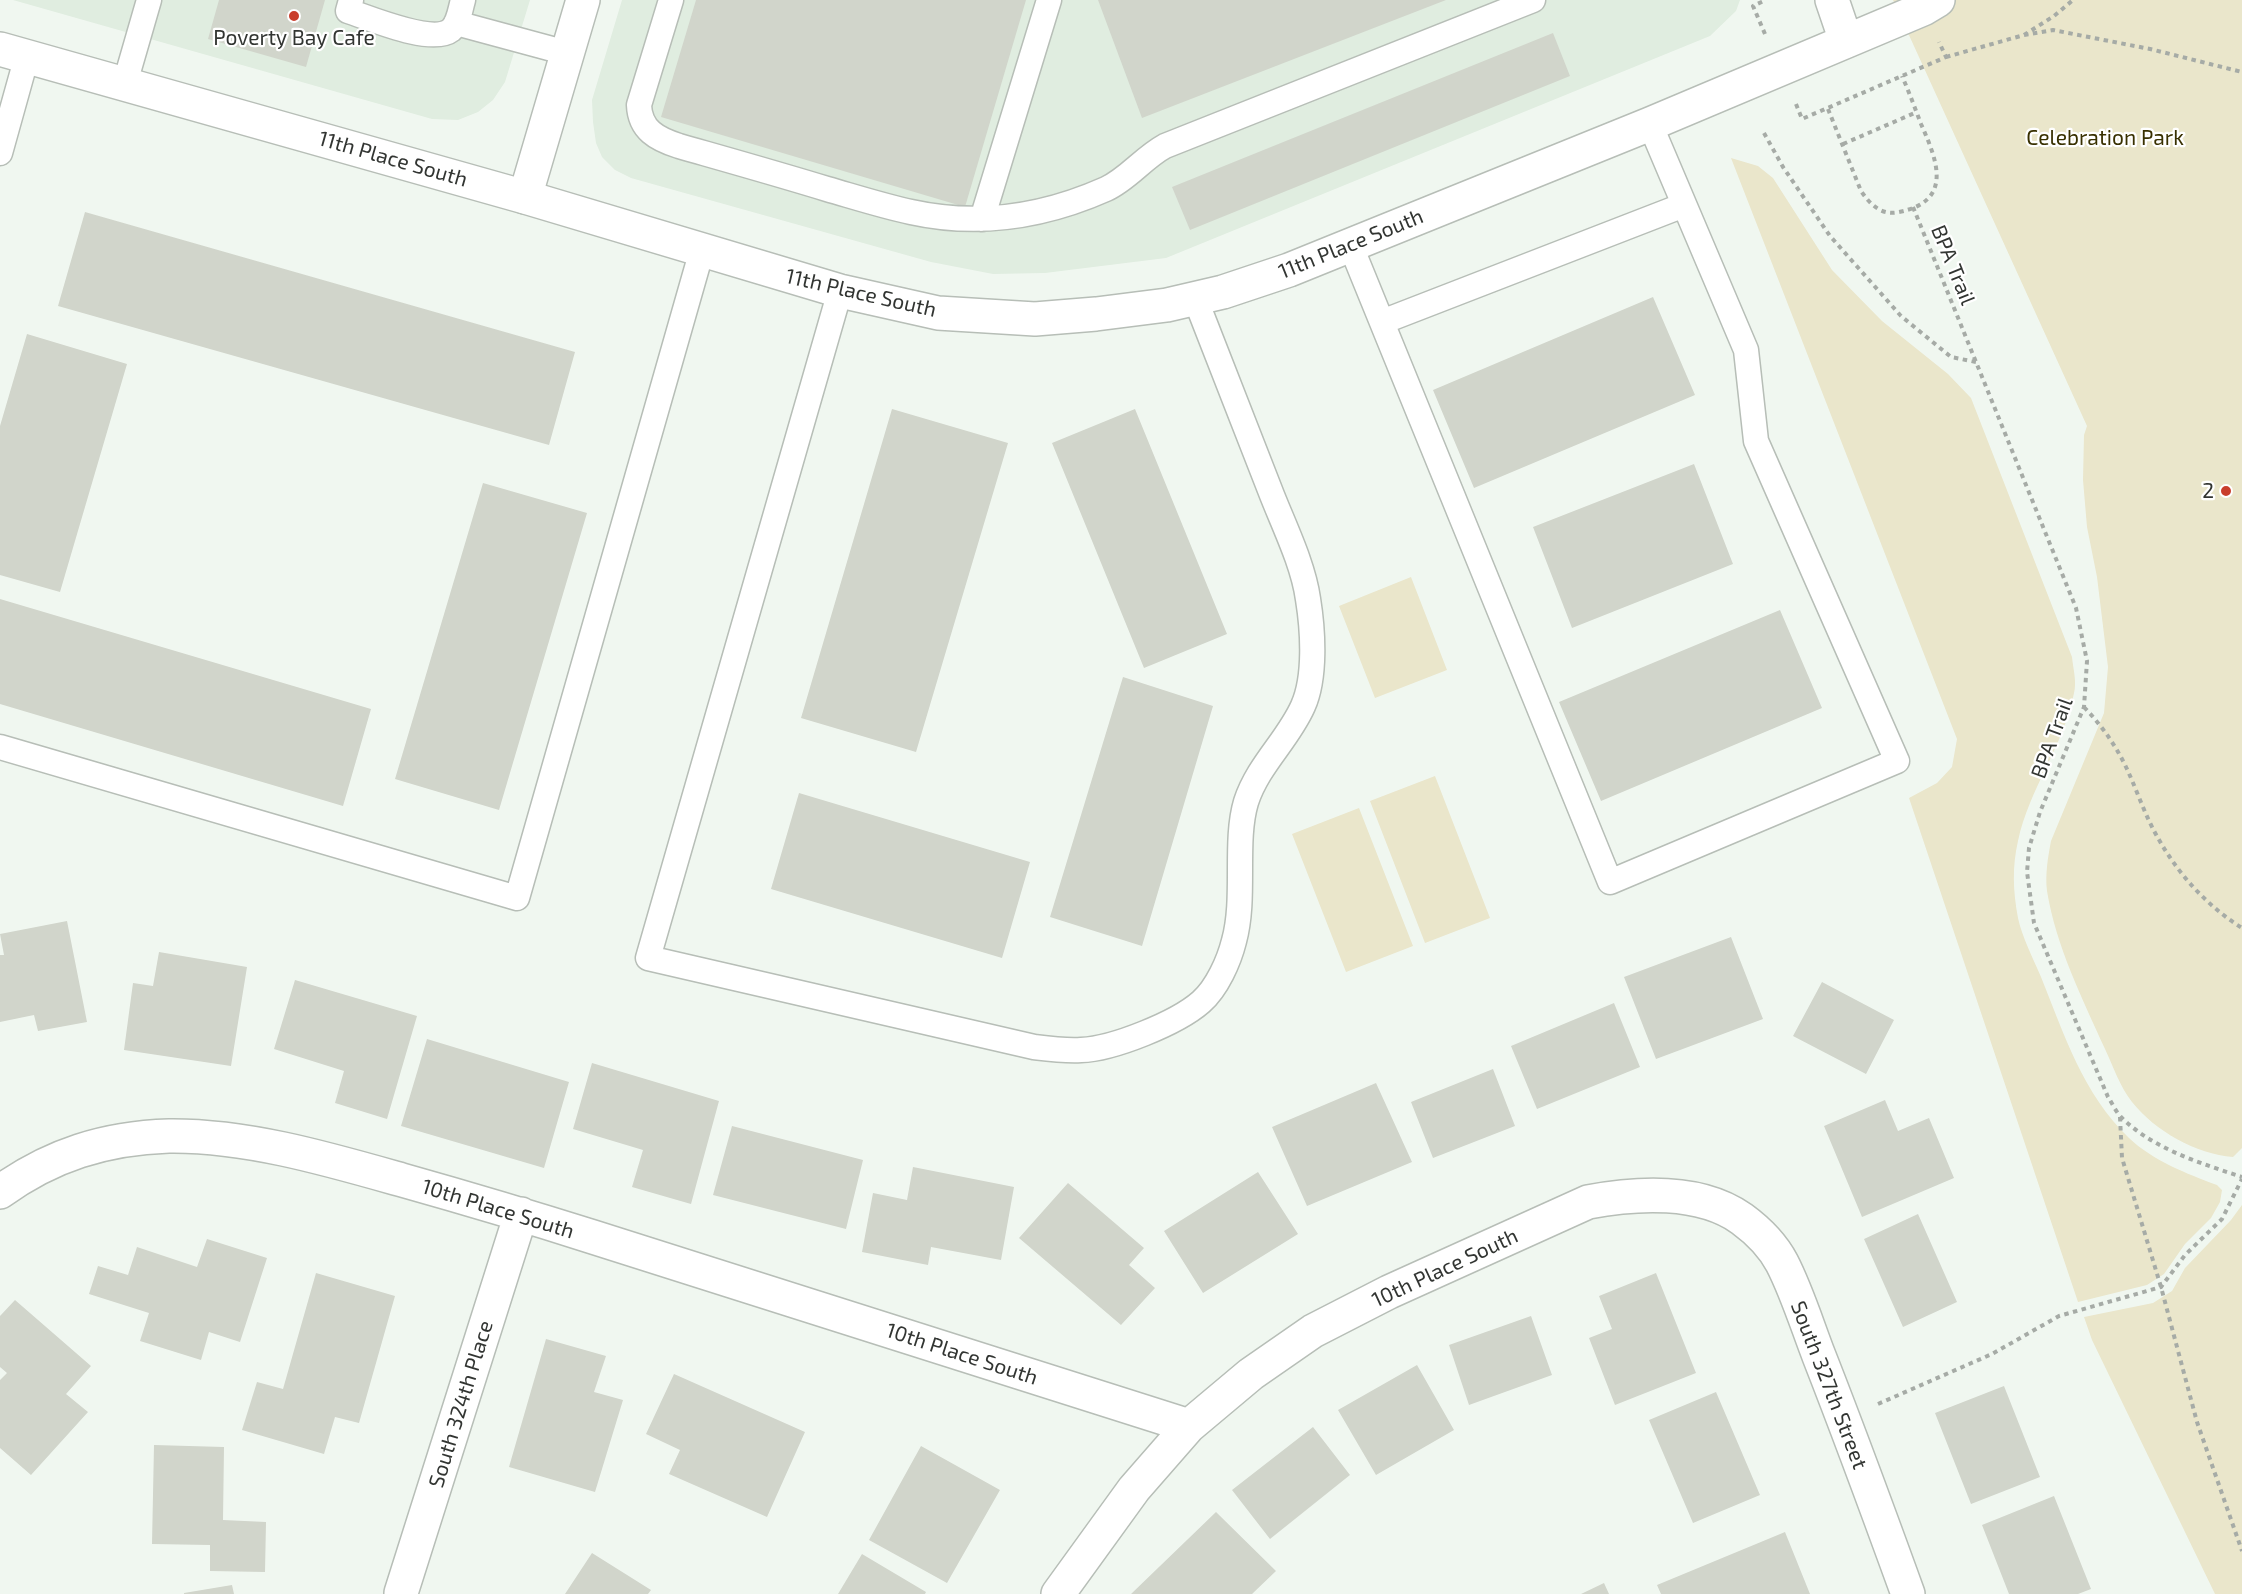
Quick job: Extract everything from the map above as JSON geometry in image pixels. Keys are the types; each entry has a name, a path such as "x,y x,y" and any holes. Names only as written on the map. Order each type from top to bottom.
{"street":[{"path":"525,197 583,0"},
{"path":"1832,0 1846,41"},
{"name":"11th Place South","path":"13,52 525,197 840,291 938,313 1035,319 1167,305 1223,292 1289,270 1650,124 1923,9 1938,0"},
{"name":"10th Place South","path":"0,1192 25,1174 61,1156 102,1145 170,1136 216,1139 323,1158 520,1214 1189,1426 1251,1374 1313,1331 1389,1292 1588,1202 1622,1196 1650,1195 1687,1199 1713,1205"},
{"name":"South 327th Street","path":"1713,1205 1741,1218 1762,1237 1781,1262 1844,1419 1908,1594"},
{"name":"South 324th Place","path":"401,1593 520,1214"},
{"path":"1058,1594 1134,1489 1189,1426"}],"lane":[{"path":"125,83 149,0"},
{"path":"351,0 348,11 429,35 450,31 456,23 463,0"},
{"path":"671,0 639,105 641,121 654,136 679,146 909,212 950,218 982,219 1020,217 1050,210 1107,188 1164,146 1533,0"},
{"path":"982,219 1049,0"},
{"path":"456,23 567,53"},
{"path":"0,153 13,52"},
{"path":"1350,244 1610,882 1896,761 1756,441 1746,350 1650,124"},
{"path":"1382,322 1684,205"},
{"path":"0,747 518,898 702,250"},
{"path":"840,291 648,958 1034,1047 1083,1050 1110,1045 1142,1034 1176,1018 1202,1002 1220,977 1234,941 1240,892 1242,828 1246,804 1255,780 1303,706 1309,685 1312,652 1308,598 1295,553 1194,298"}],"path":[{"path":"1753,6 1766,0"},
{"path":"2024,35 2054,16 2073,0"},
{"path":"1798,108 1802,119 1946,57 2024,35 2053,30 2150,49 2242,72"},
{"path":"1941,46 1946,57"},
{"name":"BPA Trail","path":"1828,109 1861,191 1874,207 1885,212 1898,213 1913,207 1928,199 1935,188 1938,175 1935,156 1902,76"},
{"path":"1843,144 1917,112"},
{"path":"1764,133 1783,167 1830,236 1901,316 1951,357 1976,362"},
{"name":"BPA Trail","path":"1913,207 2076,608 2087,661 2084,707 2040,812 2029,848 2027,872 2034,923 2108,1097 2120,1116 2151,1139 2190,1159 2242,1178"},
{"path":"2084,707 2101,725 2125,764 2157,837 2181,874 2209,904 2242,928"},
{"path":"2120,1116 2122,1158 2161,1287 2197,1422 2242,1551"},
{"path":"1844,1419 1992,1354 2059,1316 2161,1287 2185,1255 2222,1219 2242,1178"}],"shaded area":[{"path":"13,0 530,0 505,82 493,100 478,112 458,120 432,119"},
{"path":"622,0 1740,0 1736,11 1710,36 1166,258 1045,273 993,274 931,262 631,178 615,170 602,157 596,143 592,100"}],"green space":[{"name":"Celebration Park","path":"1893,0 2242,0 2242,1148 2233,1157 2205,1151 2177,1139 2141,1113 2132,1102 2120,1083 2088,1011 2057,932 2046,885 2051,841 2104,713 2108,667 2097,577 2087,527 2083,480 2084,435 2087,426"},
{"path":"1731,158 1758,166 1773,178 1832,270 1882,321 1948,374 1971,398 2072,657 2075,684 2069,712 2063,731 2030,803 2016,851 2014,889 2020,925 2076,1062 2087,1083 2113,1121 2138,1146 2159,1160 2217,1185 2222,1190 2220,1202 2211,1218 2185,1244 2164,1274 2147,1285 2078,1302 1909,798 1937,783 1952,767 1957,739"},
{"path":"1411,577 1447,670 1375,698 1339,606"},
{"path":"1435,776 1490,918 1425,943 1370,801"},
{"path":"1359,808 1413,946 1346,972 1292,834"},
{"path":"2242,1205 2242,1594 2215,1594 2092,1340 2084,1317 2153,1303 2172,1291 2185,1268 2231,1220"}],"building":[{"path":"219,0 325,0 306,67 208,39"},
{"path":"696,0 1026,0 965,207 661,117"},
{"path":"1098,0 1446,0 1142,118"},
{"path":"1553,33 1570,76 1190,230 1172,187"},
{"path":"85,212 575,352 549,445 58,306"},
{"path":"1653,297 1695,395 1474,488 1433,390"},
{"path":"27,334 127,364 60,592 0,575 0,426"},
{"path":"892,409 1008,443 916,752 801,718"},
{"path":"1135,409 1227,634 1144,668 1052,443"},
{"path":"1694,464 1733,564 1572,628 1533,527"},
{"path":"483,483 587,513 499,810 395,779"},
{"path":"0,599 371,709 343,806 0,704"},
{"path":"1780,610 1822,708 1601,801 1559,702"},
{"path":"1123,677 1213,706 1142,946 1050,917"},
{"path":"799,793 1030,862 1002,958 771,889"},
{"path":"67,921 87,1022 38,1031 34,1015 0,1022 0,955 4,955 0,934"},
{"path":"1731,937 1763,1019 1656,1059 1624,977"},
{"path":"159,952 247,967 231,1066 124,1050 133,983 153,986"},
{"path":"295,980 417,1016 387,1119 335,1103 344,1071 274,1049"},
{"path":"1822,982 1894,1020 1866,1074 1793,1036"},
{"path":"1614,1003 1640,1067 1537,1109 1511,1046"},
{"path":"427,1039 569,1082 544,1168 401,1126"},
{"path":"592,1063 719,1101 691,1204 632,1187 643,1150 573,1129"},
{"path":"1493,1069 1515,1126 1433,1158 1411,1102"},
{"path":"1376,1083 1412,1162 1307,1206 1272,1127"},
{"path":"1885,1100 1898,1131 1929,1118 1954,1178 1862,1217 1824,1126"},
{"path":"732,1126 863,1160 846,1229 713,1195"},
{"path":"913,1167 1014,1187 1001,1260 931,1247 928,1265 862,1252 873,1193 907,1200"},
{"path":"1258,1172 1298,1234 1203,1293 1164,1231"},
{"path":"1068,1183 1144,1248 1129,1265 1155,1288 1121,1325 1019,1238"},
{"path":"1918,1214 1957,1302 1903,1327 1864,1239"},
{"path":"207,1239 267,1258 240,1342 209,1332 201,1360 140,1341 149,1313 89,1294 98,1266 128,1275 137,1247 197,1267"},
{"path":"316,1273 395,1296 359,1423 335,1417 324,1454 242,1430 257,1382 283,1389"},
{"path":"1656,1273 1696,1373 1615,1405 1589,1338 1612,1329 1599,1296"},
{"path":"15,1300 91,1366 66,1394 88,1412 31,1475 0,1448 0,1380 7,1373 0,1367 0,1316"},
{"path":"1531,1316 1552,1375 1469,1405 1449,1345"},
{"path":"546,1339 606,1356 594,1392 623,1400 595,1492 509,1467"},
{"path":"1417,1365 1454,1430 1376,1475 1338,1410"},
{"path":"674,1374 805,1432 767,1517 669,1474 680,1450 646,1434"},
{"path":"2004,1386 2040,1477 1971,1504 1935,1413"},
{"path":"1716,1392 1760,1495 1693,1523 1649,1420"},
{"path":"1313,1427 1350,1475 1270,1539 1232,1490"},
{"path":"154,1445 224,1447 223,1520 266,1522 265,1572 210,1571 210,1545 152,1544"},
{"path":"921,1446 1000,1490 947,1583 869,1540"},
{"path":"2054,1496 2091,1589 2078,1594 2009,1594 1982,1525"},
{"path":"1216,1512 1276,1571 1252,1594 1131,1594"},
{"path":"1785,1532 1810,1594 1661,1594 1657,1585"},
{"path":"592,1553 651,1590 648,1594 565,1594"},
{"path":"862,1554 926,1592 925,1594 838,1594"},
{"path":"1604,1583 1609,1594 1581,1594"},
{"path":"232,1585 234,1594 184,1594 184,1593"}],"place":[{"name":"Poverty Bay Cafe","path":"294,16"},
{"name":"2","path":"2226,491"}]}
